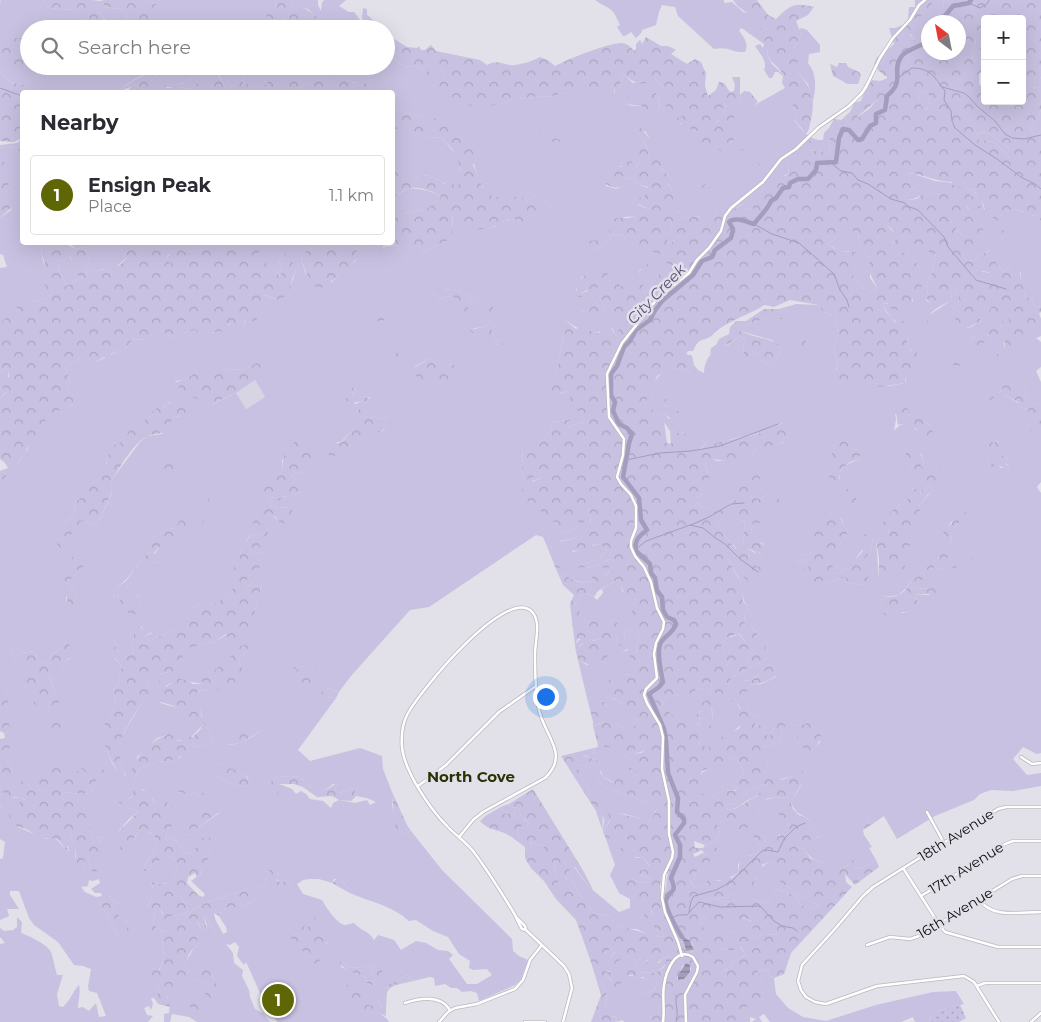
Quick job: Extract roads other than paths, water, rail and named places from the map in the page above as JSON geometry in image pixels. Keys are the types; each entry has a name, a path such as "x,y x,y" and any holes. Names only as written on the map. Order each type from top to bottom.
{"street":[{"path":"681,955 678,942 665,912 662,898 664,875 673,855 669,834 669,801 662,769 663,737 660,725 644,695 646,689 657,678 654,651 664,622 657,608 652,586 644,567 635,556 631,547 631,541 636,528 636,506 631,495 617,477 623,456 624,439 623,434 612,423 608,414 608,370 629,332 661,295 689,273 697,260 709,248 721,231 725,216 731,208 763,182 781,159 796,149 819,127 849,106 862,93 892,38 906,25 925,0"},
{"path":"459,837 482,812 545,778 554,766 557,757 556,748 540,716 536,686 537,621 533,613 527,608 518,607 511,609 481,630 458,651 416,699 406,717 401,737 405,759 418,786 437,816 475,854 516,917 518,924 564,966 571,978 571,992 562,1022"},
{"path":"418,786 446,765 498,712 536,686"},
{"path":"1021,757 1032,764 1041,763"},
{"name":"18th Avenue","path":"977,986 970,978 956,976 877,986 831,1003 817,1003 806,997 800,987 798,975 802,965 866,893 1001,808 1041,806"},
{"path":"927,812 944,843"},
{"name":"17th Avenue","path":"921,896 1005,844 1013,841 1041,841"},
{"path":"903,868 938,924 947,933 995,946 1041,947"},
{"name":"16th Avenue","path":"867,945 887,937 916,938 1015,877 1041,876"},
{"path":"979,899 986,908 994,912 1041,912"},
{"path":"439,1022 450,1010 477,1004 515,989 523,980 530,960 542,945"},
{"path":"663,1022 665,981 672,962 681,955 691,955 696,960 698,966 697,972 684,995 686,1022"},
{"path":"999,1022 977,986 985,983 1041,984"},
{"path":"405,1003 418,999 432,999 444,1003 450,1010"},
{"path":"1030,1022 1041,1012"},
{"path":"526,1022 545,1022"}],"waterway":[{"name":"City Creek","path":"946,15 953,6 969,3 971,0"},
{"path":"969,3 980,8 987,4 989,0"},
{"name":"City Creek","path":"682,937 669,913 666,900 674,889 671,878 680,857 680,845 675,835 684,823 684,819 677,812 678,798 668,773 664,729 649,694 663,682 659,662 660,646 661,642 673,630 676,624 674,620 667,617 663,610 662,597 657,591 650,564 636,551 638,539 647,530 641,520 639,498 623,477 632,434 627,428 619,424 613,411 615,402 611,395 611,374 617,366 624,347 636,330 650,320 662,301 693,275 702,261 712,257 715,250 731,238 733,229 729,222 738,219 754,224 783,188 789,187 790,183 798,179 808,179 816,170 817,163 836,162 839,138 843,129 849,130 858,140 862,139 870,126 876,123 876,114 885,110 887,96 896,85 897,67 901,57 906,52 921,45"},
{"path":"898,78 912,68 918,68 932,74 945,91 944,100 951,111 955,128 975,145 1041,189"},
{"path":"942,87 964,93 995,121 1005,134 1012,138 1024,139 1041,135"},
{"path":"0,88 20,95"},
{"path":"831,163 841,171 852,173 858,180 868,184 891,199 905,203 907,206 918,210 944,237 948,247 976,280 1006,289"},
{"path":"754,224 772,234 799,243 814,256 834,274 849,307"},
{"path":"626,460 660,453 691,451 720,446 778,424"},
{"path":"691,525 731,504 744,503"},
{"path":"636,549 646,541 690,525 703,528 758,572"},
{"path":"689,912 694,896 716,890 731,882 762,851 778,852 784,839 796,827 805,823"},
{"path":"672,918 678,915 687,915 699,902 720,907 760,906 774,921 797,931"},
{"name":"City Creek","path":"676,995 676,1022"}],"place":[{"name":"Ensign Peak","path":"278,1000"}],"district":[{"name":"North Cove","path":"471,776"}]}
